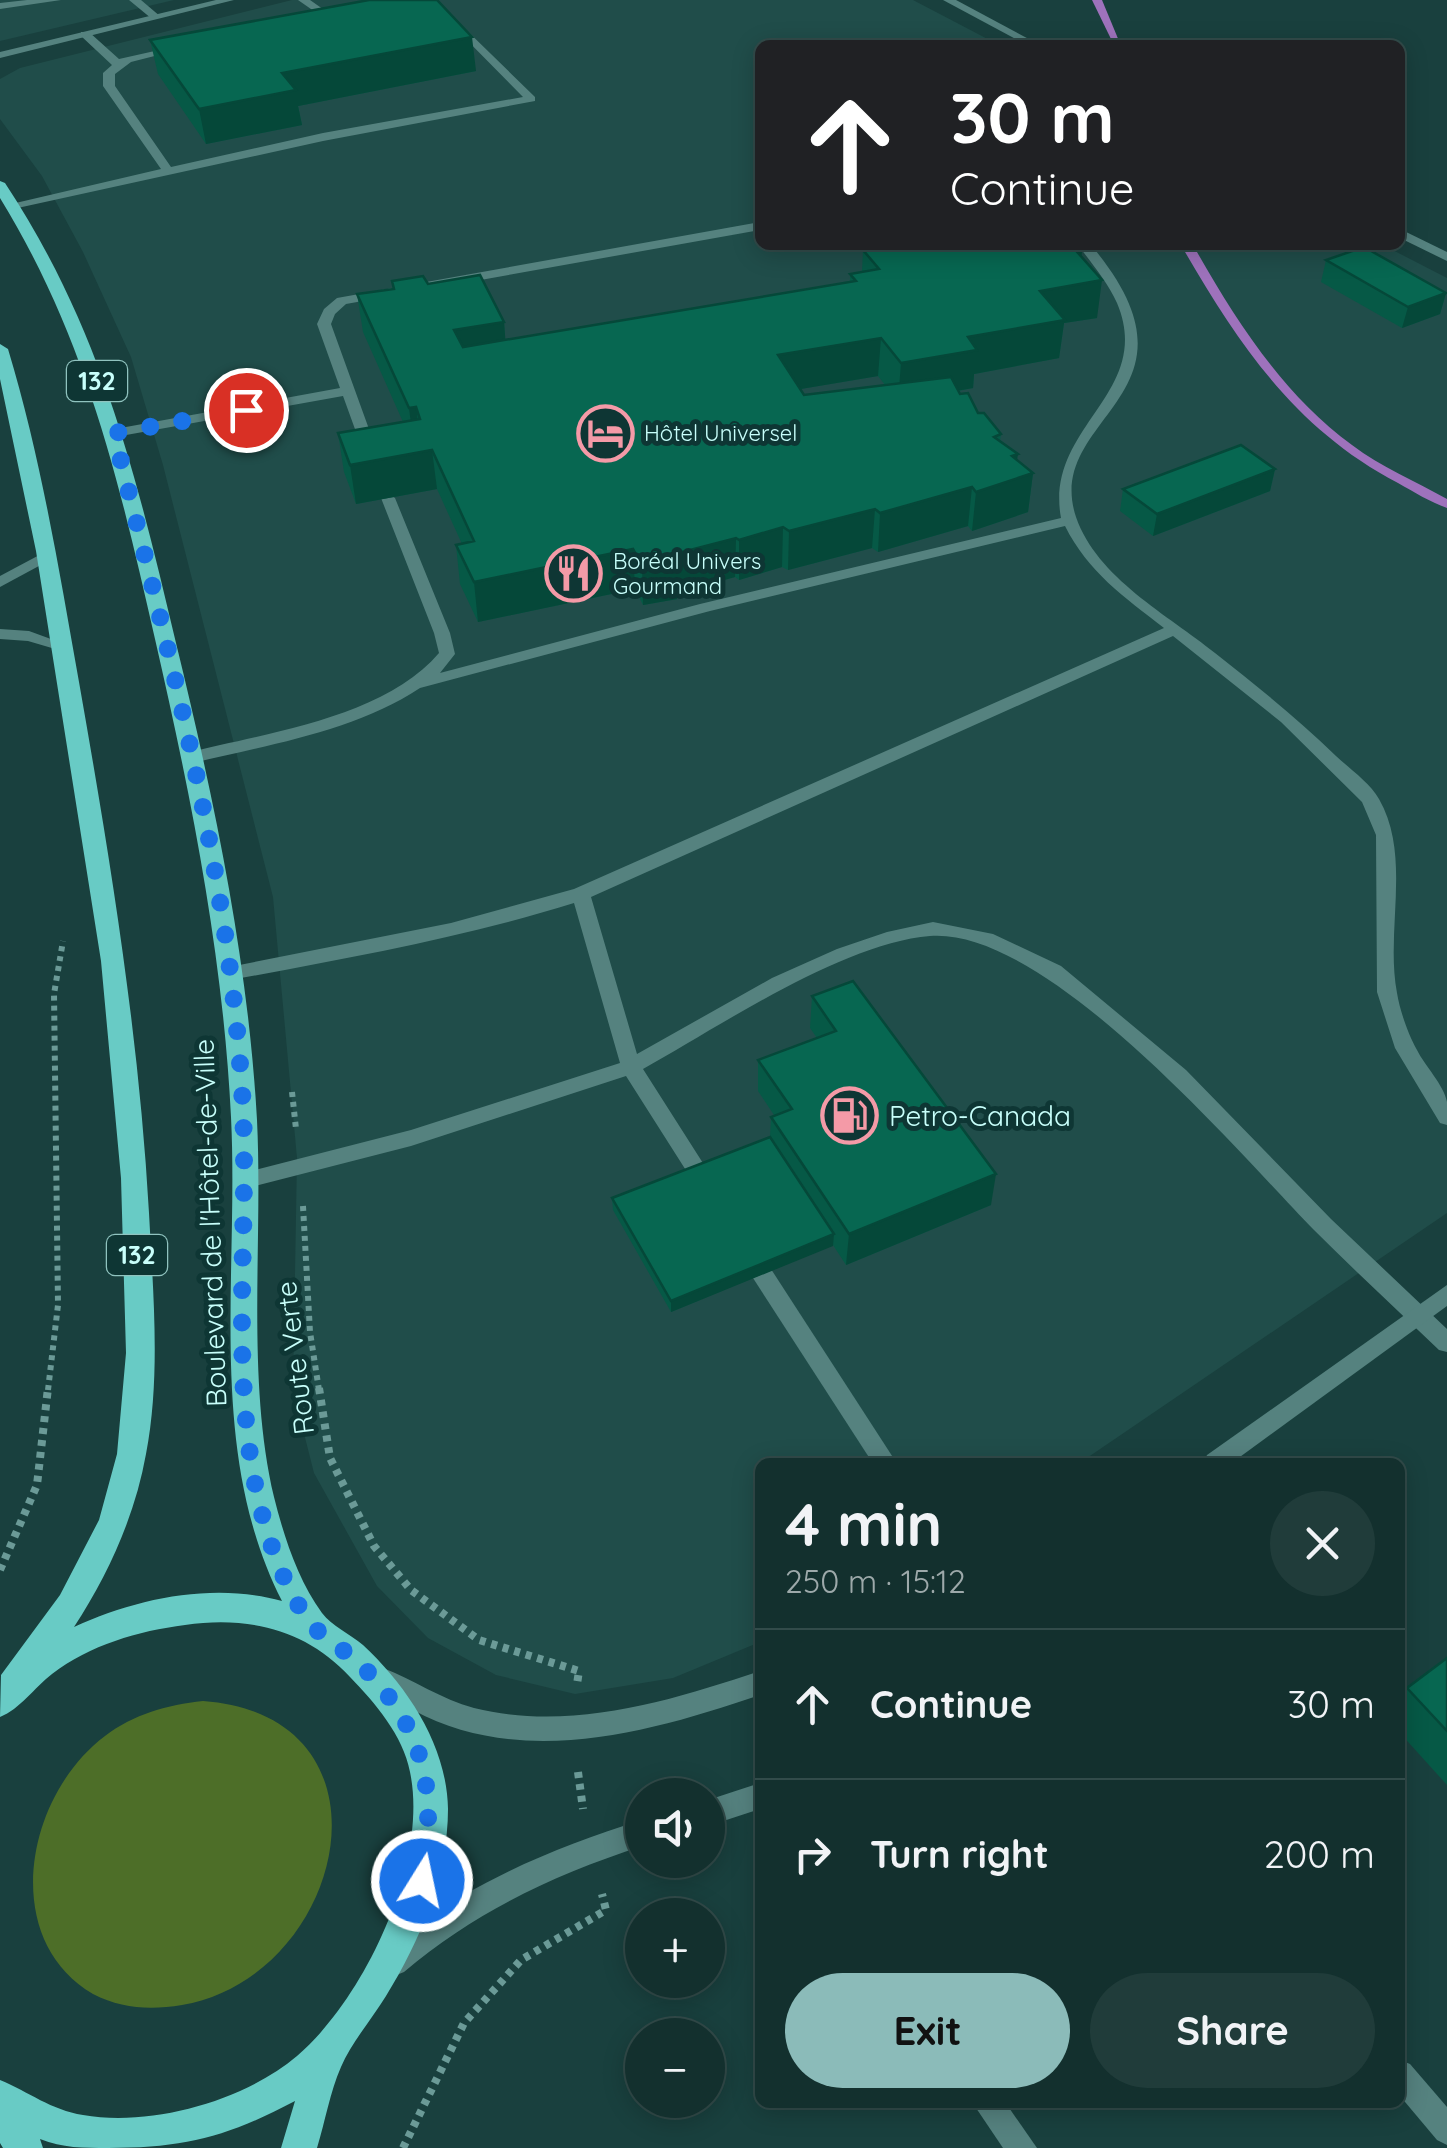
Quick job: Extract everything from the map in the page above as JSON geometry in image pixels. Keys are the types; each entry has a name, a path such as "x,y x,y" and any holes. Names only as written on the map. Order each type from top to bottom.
{"main road":[{"name":"Boulevard de l'Hôtel-de-Ville","path":"0,186 82,344 114,433 193,757 231,973 246,1180 244,1304 250,1446 259,1502 276,1555 292,1595 312,1625"},
{"name":"132","path":"0,349 16,406 62,646 117,982 132,1112 140,1400 131,1457 117,1508 82,1592 6,1694"},
{"name":"132","path":"6,1694 61,1648 142,1616 222,1607 263,1609 312,1625 361,1665 415,1736 427,1778 430,1812 422,1881 405,1932 382,1974 327,2054 299,2148"},
{"name":"132","path":"0,2098 25,2115 62,2130 110,2136 143,2132 256,2103 327,2054"},
{"path":"0,2112 25,2148"}],"street":[{"path":"0,6 56,0"},
{"path":"134,0 156,18"},
{"path":"0,56 229,0"},
{"path":"303,0 335,22"},
{"path":"948,0 1025,40"},
{"path":"12,205 323,137 530,99 450,16 437,11"},
{"path":"316,25 352,18"},
{"path":"85,34 118,64"},
{"path":"169,172 110,86 110,73 118,64 184,48"},
{"path":"376,459 324,324 329,312 342,301 755,227"},
{"path":"1405,236 1447,257"},
{"path":"1088,250 1120,296 1129,320 1132,348 1122,378 1071,456 1067,488 1070,520 1084,548 1102,570 1287,718 1370,799 1385,835 1387,992 1405,1048 1447,1117"},
{"path":"114,433 347,392"},
{"path":"408,494 391,505 447,654 440,668 422,684"},
{"path":"193,757 290,734 422,684 706,606 1070,520"},
{"path":"0,582 45,557"},
{"path":"231,973 428,936 514,916 581,894 1176,629"},
{"path":"0,634 29,636 62,646"},
{"path":"581,894 631,1067 882,1458"},
{"path":"246,1180 411,1138 631,1067 779,983 844,954 934,929 986,938 1054,971 1180,1075 1447,1343"},
{"path":"1221,1458 1447,1294"},
{"path":"361,1665 401,1692 475,1720 560,1730 667,1714 755,1685"},
{"path":"725,1807 755,1798"},
{"path":"382,1974 426,1933 517,1878 625,1839"},
{"path":"1405,2080 1447,2130"},
{"path":"991,2108 1022,2148"}],"path":[{"path":"0,1570 37,1486 58,1304 54,994"},
{"name":"Route Verte","path":"290,1075 301,1168 310,1332 330,1458 374,1546 412,1590 478,1640 579,1671 577,1683"},
{"path":"577,1765 581,1800"},
{"path":"404,2148 464,2023 521,1960 606,1910 598,1879"}],"shaded area":[{"path":"0,0 174,0 0,41"},
{"path":"292,0 913,0 989,40 755,40 755,250 1393,250 1447,278 1447,1213 1087,1458 755,1458 755,1644 673,1678 575,1694 496,1675 428,1638 377,1586 314,1473 293,1390 297,1158 273,897 163,465 131,357 83,252 42,176 0,119 0,79 20,68"}],"green space":[{"path":"203,1701 267,1717 308,1751 329,1796 330,1848 314,1900 283,1948 238,1985 182,2005 148,2008 115,2003 93,1994 63,1970 44,1939 35,1905 34,1868 41,1830 56,1794 77,1762 105,1736 151,1712"}],"building":[{"path":"369,0 437,0 472,37 282,73 296,90 199,109 150,40"},
{"name":"Hôtel Universel","path":"863,250 1075,250 1102,280 1040,291 1065,320 968,337 977,350 901,363 881,338 778,355 804,395 951,377 960,394 968,393 978,413 984,413 1001,434 994,437 1018,454 1012,456 1033,473 976,492 972,487 880,513 875,509 789,531 783,527 736,538 674,554 676,559 642,565 633,549 474,582 456,545 474,541 432,450 350,465 338,433 420,419 416,407 409,408 357,294 394,289 392,281 423,276 428,284 480,275 504,322 454,330 463,347 856,281 850,274 879,269"},
{"path":"1355,250 1369,250 1446,293 1408,307 1326,260"},
{"path":"1241,445 1275,469 1157,514 1123,489"},
{"name":"Petro-Canada","path":"853,981 996,1174 849,1234 771,1117 792,1109 758,1060 836,1031 812,996"},
{"path":"770,1137 834,1234 671,1301 612,1198"},
{"path":"1447,1658 1447,1731 1407,1688"}],"waterway":[{"path":"1097,0 1116,39"},
{"path":"1190,250 1237,328 1297,403 1345,446 1447,504"}],"place":[{"name":"Hôtel Universel","path":"605,433"},
{"name":"Boréal Univers Gourmand","path":"574,574"},
{"name":"Petro-Canada","path":"850,1116"}],"route":[{"path":"246,410 114,433 193,757 231,973 246,1180 246,1381 259,1502 292,1595 312,1625 361,1665 415,1736 427,1778 430,1830 422,1881"}]}
